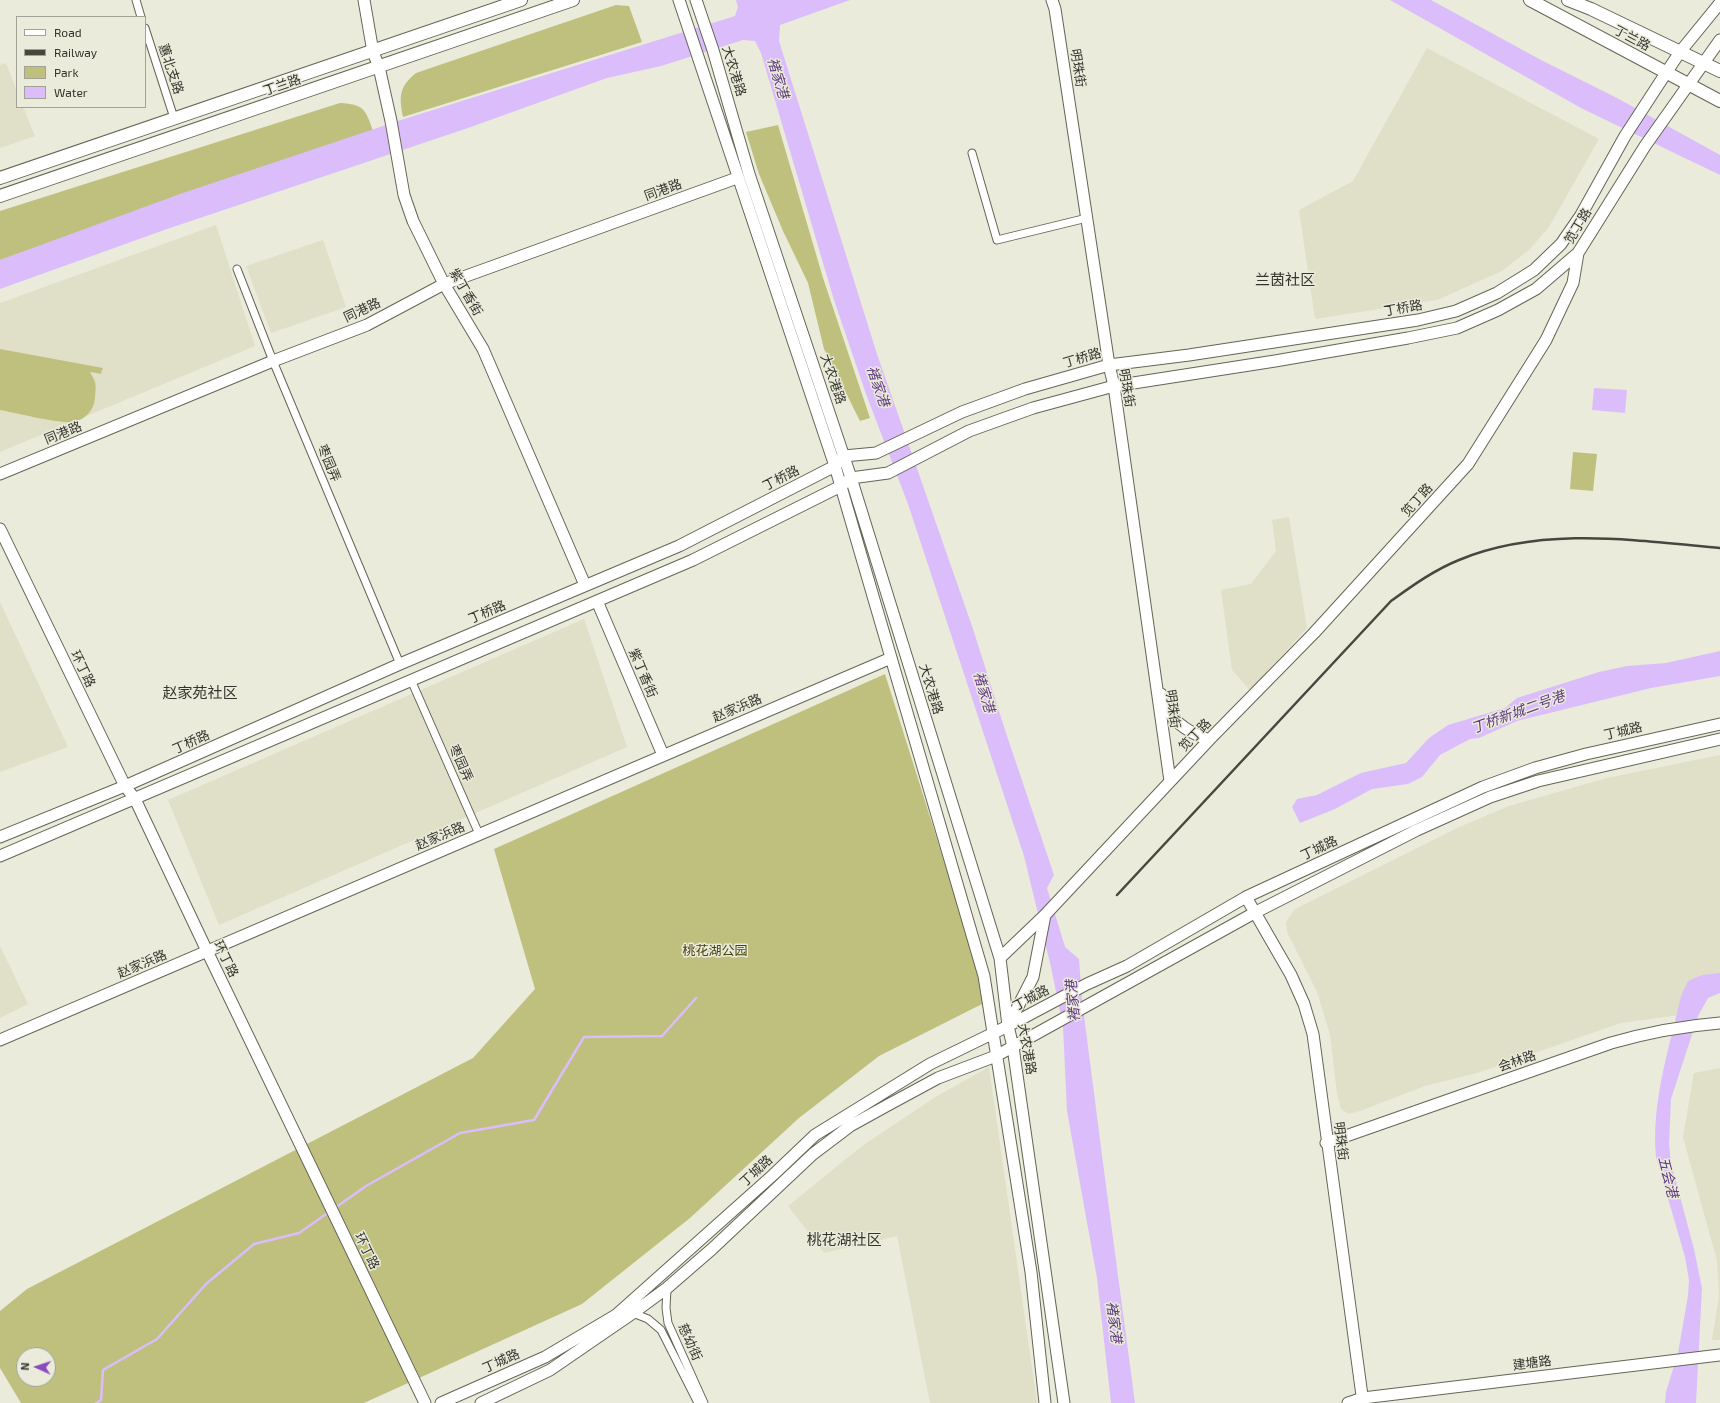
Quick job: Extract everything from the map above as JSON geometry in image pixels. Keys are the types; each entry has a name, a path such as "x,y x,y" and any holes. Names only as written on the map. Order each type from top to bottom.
{"main road":[{"name":"紫丁香街","path":"364,0 373,52 379,67 391,121 404,195 413,221 444,284 483,349 585,585"},
{"name":"丁兰路","path":"0,178 373,52 521,0"},
{"name":"丁兰路","path":"0,196 572,0"},
{"name":"大农港路","path":"679,0 737,178 835,466 984,976 1030,1272 1046,1403"},
{"name":"大农港路","path":"696,0 713,50 750,174 851,478 1000,958 1008,1026 1013,1047 1064,1403"},
{"name":"明珠街","path":"1052,0 1055,9 1109,365 1114,386 1170,781"},
{"name":"丁兰路","path":"1530,0 1720,101"},
{"name":"丁兰路","path":"1568,0 1591,9 1720,70"},
{"name":"笕丁路","path":"1581,215 1643,107 1680,52 1720,3"},
{"name":"笕丁路","path":"1000,958 1045,915 1209,740 1314,633 1468,464 1546,340 1573,283 1578,253 1645,146 1720,40"},
{"name":"同港路","path":"0,474 273,361 366,325 444,284 737,178"},
{"name":"丁桥路","path":"0,837 125,786 400,664 679,546 835,466 844,456 876,454 962,412 1025,389 1109,365 1189,355 1418,320 1456,311 1497,293 1534,270 1561,244 1581,215"},
{"path":"0,856 693,560 841,486 851,478 888,473 969,431 1033,408 1114,386 1408,338 1457,328 1498,310 1536,289 1578,253"},
{"name":"环丁路","path":"0,529 125,786 135,799 207,952 425,1403"},
{"name":"紫丁香街","path":"597,601 663,755"},
{"name":"赵家浜路","path":"0,1040 891,658"},
{"path":"1154,676 1163,701 1174,719 1191,733 1209,740"},
{"name":"丁城路","path":"441,1403 545,1357 616,1315 773,1175 815,1135 930,1064 1008,1026 1088,984 1127,966 1246,897 1483,786 1535,768 1586,754 1720,724"},
{"name":"丁城路","path":"480,1403 550,1370 633,1313 667,1288 712,1249 812,1154 850,1126 938,1078 996,1056 1256,912 1417,830 1490,796 1538,781 1720,739"},
{"name":"明珠街","path":"1246,897 1291,975 1304,1004 1313,1034 1326,1143 1363,1401"},
{"path":"1008,1026 1033,977 1045,915"},
{"name":"会林路","path":"1326,1143 1611,1043 1640,1035 1704,1024 1720,1023"},
{"name":"建塘路","path":"1348,1403 1720,1355"}],"street":[{"path":"136,0 141,16"},
{"name":"蕙北支路","path":"146,31 174,118"},
{"path":"972,153 997,240 1087,218"},
{"name":"枣园弄","path":"237,269 273,361 400,664"},
{"name":"枣园弄","path":"411,680 479,834"},
{"name":"慈幼街","path":"667,1288 666,1308 668,1323 704,1403"},
{"name":"慈幼街","path":"633,1313 648,1319 661,1330 698,1403"}],"shaded area":[{"path":"1427,48 1599,139 1549,227 1529,250 1502,271 1437,300 1315,319 1299,210 1353,181"},
{"path":"6,63 16,88 16,108 23,108 35,136 0,148 0,65"},
{"path":"216,225 255,346 0,452 0,303"},
{"path":"323,240 346,307 271,333 246,266"},
{"path":"1289,517 1307,628 1250,690 1232,670 1221,590 1251,584 1276,551 1272,520"},
{"path":"0,602 68,747 0,772"},
{"path":"584,619 627,747 219,925 168,800"},
{"path":"1720,755 1720,980 1679,1015 1621,1023 1477,1073 1425,1086 1360,1111 1349,1114 1341,1109 1337,1094 1330,1034 1317,992 1287,932 1286,922 1295,909 1457,828 1509,806 1607,778"},
{"path":"0,946 28,1004 0,1018"},
{"path":"989,1067 1037,1403 930,1403 897,1236 824,1253 788,1206 862,1146 937,1096"},
{"path":"1720,1068 1720,1340 1712,1340 1719,1296 1717,1261 1683,1137 1694,1073"}],"green space":[{"path":"616,5 629,6 642,42 403,117 401,98 403,88 410,78 416,73"},
{"path":"340,103 354,105 363,110 366,113 373,131 0,260 0,211"},
{"path":"778,125 823,278 870,418 860,421 824,349 808,283 783,231 759,174 746,132"},
{"path":"0,349 103,368 102,374 90,372 96,387 93,406 89,413 78,421 67,422 49,420 0,410"},
{"path":"1573,452 1597,454 1593,491 1570,489"},
{"name":"桃花湖公园","path":"885,674 988,1001 879,1056 799,1118 690,1218 582,1304 364,1403 21,1403 0,1368 0,1311 27,1289 473,1058 535,989 494,849"}],"water":[{"name":"褚家港","path":"736,0 850,0 780,25 779,41 877,354 973,629 1054,875 1047,888 1065,947 1079,959 1082,1000 1135,1403 1111,1403 1097,1278 1067,1111 1063,1026 1051,967 1024,856 908,504 866,394 834,300 761,53 755,41 743,40 661,66 607,78 468,128 167,229 0,289 0,260 180,194 404,119 735,16 738,7"},
{"path":"1390,0 1431,0 1541,60 1617,98 1720,155 1720,175 1581,108"},
{"path":"1594,388 1627,390 1625,413 1592,410"},
{"name":"丁桥新城二号港","path":"1720,651 1720,676 1651,688 1517,721 1479,738 1470,739 1440,755 1422,777 1408,784 1372,789 1335,809 1300,823 1292,807 1297,799 1317,795 1361,773 1406,763 1429,738 1448,725 1505,708 1517,698 1599,672 1627,666 1666,663"},
{"name":"五会港","path":"1720,973 1720,993 1708,998 1698,1016 1671,1099 1669,1144 1671,1163 1694,1249 1702,1288 1696,1403 1665,1403 1666,1392 1678,1353 1688,1296 1689,1280 1685,1257 1656,1157 1656,1117 1666,1056 1681,996 1688,981 1702,975"}],"waterway":[{"path":"335,1208 366,1186 460,1133 534,1120 584,1037 662,1036 696,998"},
{"path":"96,1403 101,1400 103,1370 157,1339 206,1284 254,1244 299,1233 329,1212"}],"railway":[{"path":"1117,895 1391,601 1432,573 1459,560 1490,549 1555,539 1621,539 1720,548"}],"district":[{"name":"兰茵社区","path":"1285,280"},
{"name":"赵家苑社区","path":"200,693"},
{"name":"桃花湖社区","path":"844,1240"}]}
